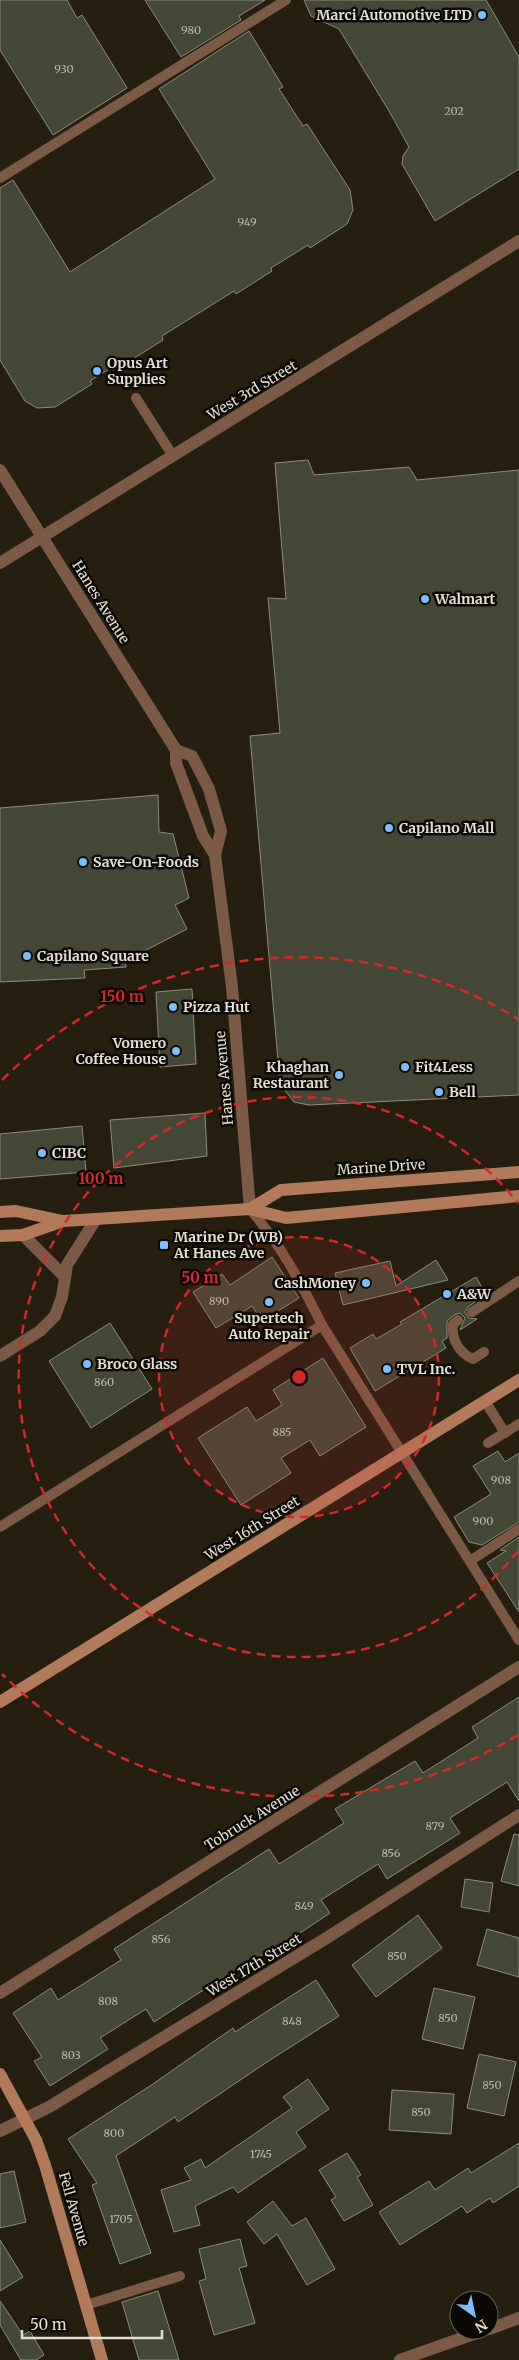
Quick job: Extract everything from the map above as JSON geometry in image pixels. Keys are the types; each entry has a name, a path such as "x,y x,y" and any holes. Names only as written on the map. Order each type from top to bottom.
{"main road":[{"name":"Marine Drive","path":"250,1209 281,1190 519,1172"},
{"name":"Marine Drive","path":"0,1212 16,1211 63,1221 250,1209 286,1218 519,1196"},
{"name":"Marine Drive","path":"0,1236 23,1235 63,1221"},
{"name":"West 16th Street","path":"0,1702 519,1380"},
{"name":"Fell Avenue","path":"0,2074 25,2119 45,2165 102,2360"}],"street":[{"name":"West 3rd Street","path":"0,563 519,241"},
{"name":"Hanes Avenue","path":"0,470 176,750 176,763 203,836 215,855"},
{"name":"Hanes Avenue","path":"176,750 192,756 209,788 221,831 215,855 232,987 250,1209"},
{"path":"0,1356 40,1330 55,1316 62,1297 64,1276 71,1256 96,1219"},
{"path":"23,1235 64,1276"},
{"name":"Tobruck Avenue","path":"0,1993 519,1667"},
{"name":"West 17th Street","path":"0,2131 49,2107 325,1939 519,1815"},
{"path":"499,2325 519,2318"},
{"path":"400,2360 457,2340"}],"lane":[{"path":"0,178 286,0"},
{"path":"136,398 173,456"},
{"path":"250,1209 275,1240 296,1272 322,1325 519,1640"},
{"path":"472,1312 519,1281"},
{"path":"458,1320 453,1324 452,1334 460,1350 472,1359 484,1352"},
{"path":"0,1527 322,1325"},
{"path":"485,1401 505,1433"},
{"path":"488,1444 519,1424"},
{"path":"470,1561 519,1529"},
{"path":"86,2305 180,2276"}],"building":[{"path":"0,0 67,0 77,18 82,15 127,88 53,135 0,50"},
{"path":"145,0 265,0 239,16 241,20 181,57"},
{"path":"304,0 486,0 519,57 519,169 435,221 402,164 403,156 409,147 389,111 339,29 311,16"},
{"path":"249,31 283,87 279,89 303,126 307,124 350,190 353,210 347,224 310,248 308,245 271,268 272,271 236,294 234,291 162,336 163,340 128,362 125,359 90,381 92,384 55,407 37,408 25,401 0,360 0,188 13,180 70,272 215,179 159,89"},
{"name":"Capilano Mall","path":"308,460 314,475 409,467 417,480 519,470 519,1095 309,1105 294,1102 280,1084 250,736 280,733 268,598 286,599 275,463"},
{"path":"158,795 159,832 173,834 189,898 175,905 187,929 125,961 126,967 84,970 85,978 0,982 0,808"},
{"path":"192,989 196,1064 160,1067 156,992"},
{"path":"205,1113 207,1156 114,1168 110,1120"},
{"name":"CIBC","path":"82,1126 86,1172 0,1179 0,1134"},
{"path":"272,1257 299,1298 262,1321 252,1306 216,1328 193,1292 222,1274 230,1285"},
{"name":"CashMoney","path":"436,1260 448,1280 343,1305 335,1273 390,1261 396,1286"},
{"name":"TVL Inc.","path":"476,1277 484,1291 473,1298 475,1302 465,1312 469,1318 477,1319 460,1330 465,1318 460,1313 454,1315 447,1321 447,1338 442,1341 446,1348 375,1391 350,1348 373,1334 376,1339 402,1324 400,1322"},
{"path":"110,1323 152,1389 91,1428 49,1361"},
{"path":"323,1358 366,1427 320,1456 310,1440 281,1458 291,1473 241,1505 198,1438 247,1407 256,1421 282,1405 273,1390"},
{"path":"498,1451 505,1462 519,1453 519,1522 482,1545 469,1542 454,1517 491,1494 473,1466"},
{"path":"519,1537 519,1612 487,1563 506,1551 500,1550"},
{"path":"519,1697 519,1801 507,1782 450,1818 460,1833 387,1879 378,1864 321,1900 330,1913 288,1941 197,1994 154,2022 146,2009 100,2038 108,2049 50,2086 34,2061 42,2057 13,2013 51,1988 58,2000 121,1960 114,1949 269,1849 279,1864 344,1823 335,1809 415,1761 423,1773 478,1738 472,1727"},
{"path":"514,1834 519,1835 519,1886 501,1881"},
{"path":"465,1879 493,1883 489,1912 461,1907"},
{"path":"418,1915 442,1948 376,1997 352,1965"},
{"path":"487,1929 519,1938 519,1977 477,1965"},
{"path":"316,1980 339,2016 178,2122 175,2117 116,2156 151,2253 120,2264 92,2185 97,2183 68,2139 153,2084 233,2028 235,2032"},
{"path":"434,1988 475,1997 463,2049 422,2039"},
{"path":"479,2054 516,2062 504,2116 467,2108"},
{"path":"308,2079 329,2109 296,2132 306,2147 238,2193 233,2187 195,2206 200,2225 174,2232 161,2190 191,2180 184,2168 201,2159 205,2168 292,2108 283,2097"},
{"path":"392,2090 454,2094 451,2134 389,2130"},
{"path":"519,2143 519,2186 493,2203 490,2198 467,2213 462,2206 400,2245 379,2212 429,2181 435,2190 468,2168 471,2173"},
{"path":"347,2153 361,2175 357,2177 373,2205 344,2221 331,2200 336,2197 319,2170"},
{"path":"14,2171 26,2222 0,2228 0,2174"},
{"path":"273,2201 292,2226 306,2218 335,2269 307,2285 277,2234 264,2244 247,2222"},
{"path":"240,2239 247,2266 239,2268 255,2323 214,2335 199,2281 206,2279 199,2249"},
{"path":"0,2240 23,2277 0,2291"},
{"path":"158,2291 179,2360 139,2360 122,2302"},
{"path":"0,2301 23,2335 30,2331 44,2355 36,2360 21,2360 0,2325"}],"place":[{"name":"Marci Automotive LTD","path":"482,15"},
{"name":"Opus Art Supplies","path":"97,371"},
{"name":"Walmart","path":"425,599"},
{"name":"Capilano Mall","path":"389,828"},
{"name":"Save-On-Foods","path":"83,862"},
{"name":"Capilano Square","path":"27,956"},
{"name":"Pizza Hut","path":"173,1007"},
{"name":"Vomero Coffee House","path":"176,1051"},
{"name":"Fit4Less","path":"405,1067"},
{"name":"Khaghan Restaurant","path":"339,1075"},
{"name":"Bell","path":"439,1092"},
{"name":"CIBC","path":"42,1153"},
{"name":"Marine Dr (WB) At Hanes Ave","path":"164,1245"},
{"name":"CashMoney","path":"366,1283"},
{"name":"A&W","path":"447,1294"},
{"name":"Supertech Auto Repair","path":"269,1302"},
{"name":"Broco Glass","path":"87,1364"},
{"name":"TVL Inc.","path":"387,1369"}]}
